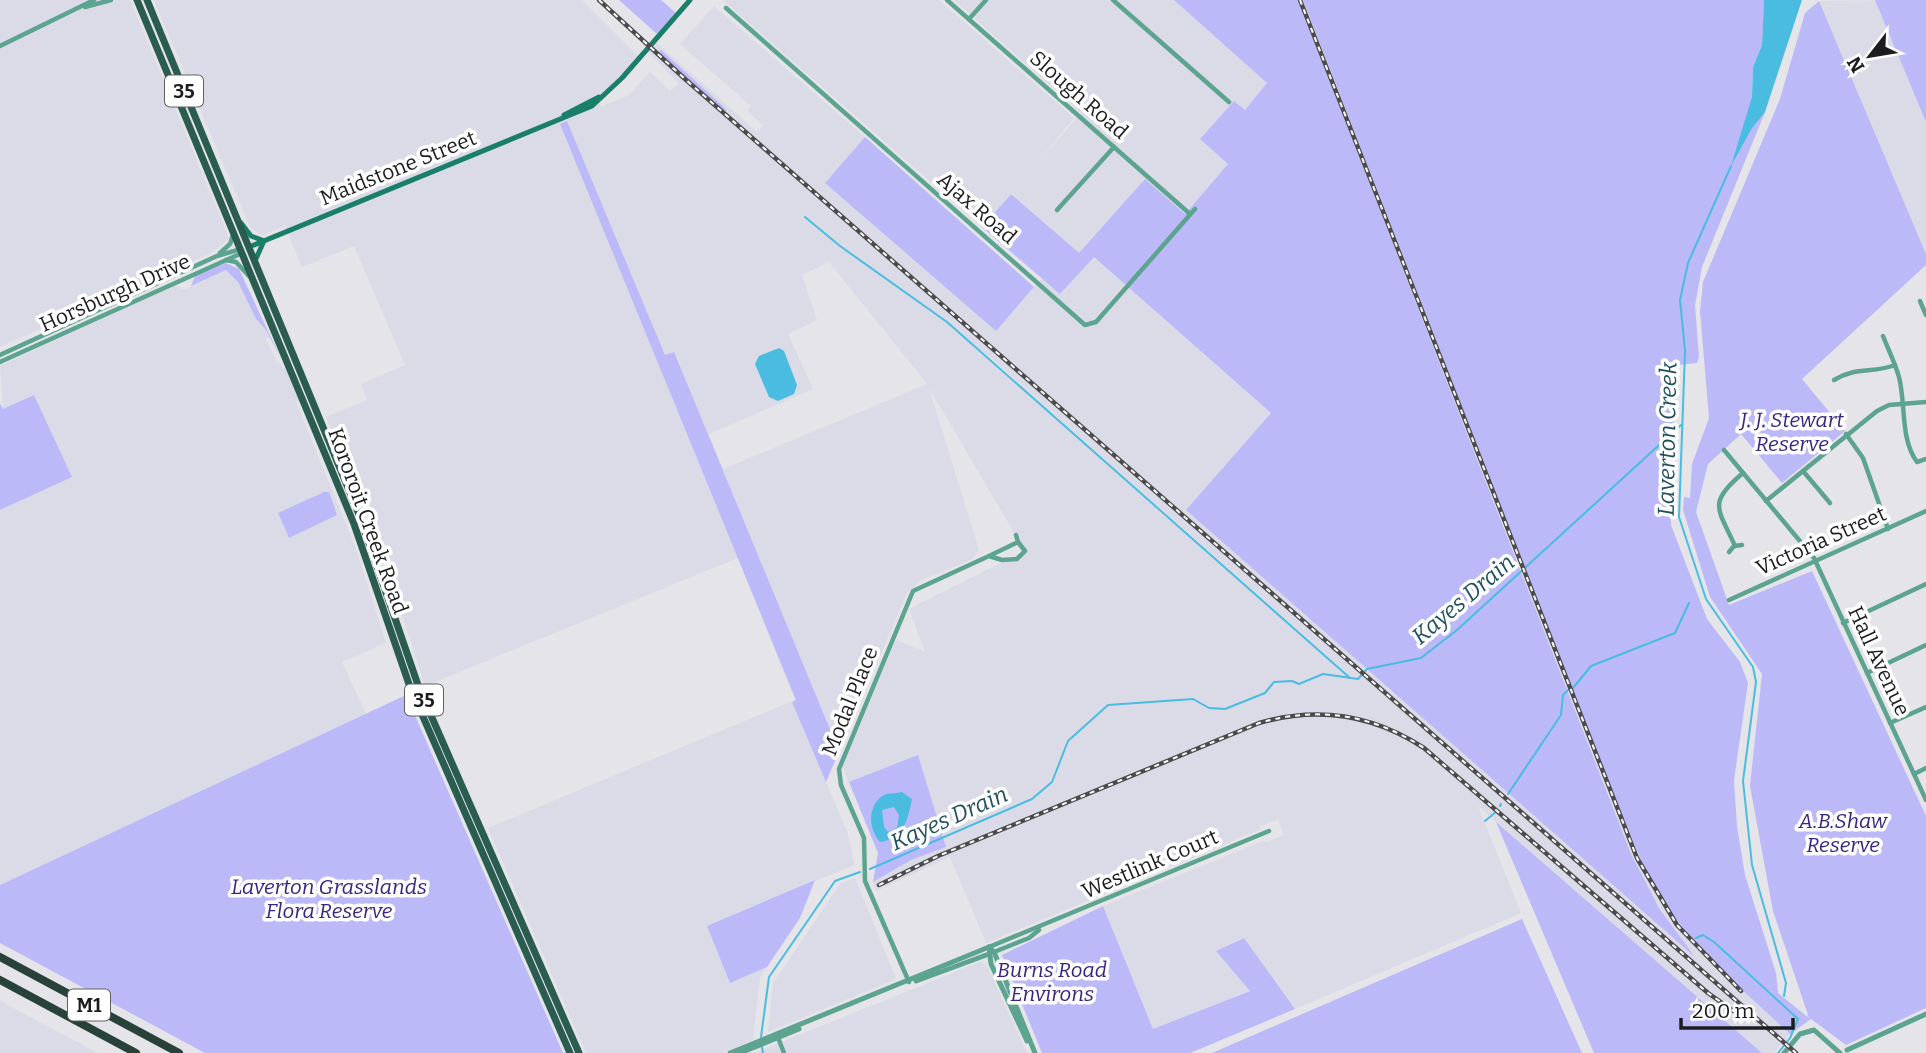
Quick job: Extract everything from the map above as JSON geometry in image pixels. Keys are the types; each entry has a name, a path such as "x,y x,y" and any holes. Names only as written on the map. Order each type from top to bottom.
{"highway":[{"name":"M1","path":"0,957 179,1053"},
{"name":"M1","path":"0,980 136,1053"}],"main road":[{"name":"Kororoit Creek Road","path":"147,0 234,211 256,285 301,383"},
{"name":"Maidstone Street","path":"244,249 559,118 612,87 691,0"},
{"name":"Kororoit Creek Road","path":"137,3 234,232 255,261 341,481 419,698 549,995 570,1053"},
{"path":"234,211 251,236 264,240 255,261"},
{"name":"Kororoit Creek Road","path":"549,995 579,1053"}],"street":[{"path":"84,7 94,0"},
{"path":"0,46 84,7 110,0"},
{"name":"Slough Road","path":"947,0 1190,214"},
{"path":"969,19 986,0"},
{"path":"1113,0 1228,102"},
{"name":"Ajax Road","path":"726,8 1085,325 1096,322 1195,209"},
{"path":"1057,209 1114,147"},
{"path":"217,256 230,244 234,232"},
{"name":"Horsburgh Drive","path":"0,355 217,256 244,249"},
{"name":"Horsburgh Drive","path":"0,362 244,249"},
{"path":"224,260 239,264 256,285"},
{"path":"180,273 183,279"},
{"path":"1920,300 1926,315"},
{"path":"117,302 119,308"},
{"path":"1883,336 1895,365 1914,458 1917,462 1926,459"},
{"path":"17,347 19,353"},
{"path":"1834,380 1853,370 1880,369 1895,365"},
{"path":"1766,501 1877,411 1902,404 1926,402"},
{"path":"1846,434 1863,458 1888,529"},
{"name":"Hall Avenue","path":"1724,450 1815,562 1926,800"},
{"path":"1803,471 1830,503"},
{"path":"1735,546 1720,512 1719,499 1725,488 1743,473"},
{"name":"Victoria Street","path":"1729,600 1926,511"},
{"path":"1016,535 1018,542"},
{"name":"Modal Place","path":"909,982 866,884 863,834 841,785 839,769 913,591 927,582 1018,542 1025,551 1017,559 1002,560 989,556"},
{"path":"1729,552 1735,546 1742,545"},
{"path":"1843,622 1926,584"},
{"path":"1867,673 1926,645"},
{"path":"1890,723 1926,707"},
{"path":"1914,774 1926,768"},
{"name":"Westlink Court","path":"990,951 1269,831"},
{"path":"740,1053 990,951 1034,1053"},
{"path":"1784,1053 1806,1031 1819,1032 1847,1052 1926,1014"},
{"path":"730,1053 777,1036"},
{"path":"777,1036 784,1053"}],"shaded area":[{"path":"0,0 130,0 229,238 211,253 0,347"},
{"path":"154,0 582,0 641,59 599,102 601,107 629,95 650,72 670,91 679,84 648,52 656,42 757,132 763,125 747,111 751,106 680,44 714,6 865,137 826,182 996,330 1042,278 1061,294 1093,256 1271,413 1187,510 1691,953 1648,890 1631,854 1525,581 1525,571 1650,879 1675,918 1699,948 1790,1034 1774,1053 1762,1053 1478,806 1521,913 1295,1009 1243,938 1216,951 1251,990 1153,1030 1103,906 1284,835 1278,819 1261,826 1259,830 986,943 950,857 876,891 873,882 911,860 946,847 918,756 849,784 842,766 896,640 925,652 909,609 1025,551 929,388 979,550 971,560 921,580 907,593 826,782 848,834 854,865 707,926 730,982 767,967 760,977 753,1040 722,1053 586,1053 488,828 795,700 738,558 425,686 378,540 326,417 367,400 361,384 405,365 354,246 302,267 285,226 262,235 251,229","holes":["829,262 927,384 723,469 709,434 813,389 788,334 817,320 802,275","974,346 992,359 1359,684 1260,599"]},
{"path":"723,0 939,0 1074,118 1033,168 1081,113 954,0 1174,0 1268,83 1245,110 1234,101 1201,138 1229,164 1184,214 1145,179 1079,254 1011,193 982,227"},
{"path":"1298,0 1303,0 1312,22 1515,542 1520,564"},
{"path":"1764,0 1802,0 1765,112 1752,128 1731,166 1752,97 1753,67 1762,45"},
{"path":"1926,0 1926,254 1819,1"},
{"path":"226,270 236,279 258,322 266,330 269,337 266,339 276,360 288,373 300,400 296,402 355,546 386,643 342,662 366,714 0,885 0,510 72,476 3,409 0,366 175,285 184,290"},
{"path":"779,348 784,351 797,385 794,394 778,401 769,397 755,364 759,356"},
{"path":"902,792 912,799 904,827 895,837 880,842 872,825 873,807 883,795","holes":["894,807 899,815 897,828 888,832 884,827 882,810"]},
{"path":"855,878 896,979 768,1032 773,983 840,884"},
{"path":"980,962 987,966 1027,1053 754,1053"},
{"path":"0,1001 98,1053 0,1053"}],"green space":[{"path":"619,0 661,0 676,13 657,34"},
{"path":"1174,0 1298,0 1631,854 1659,908 1695,957 1186,510 1271,413 1094,257 1060,294 982,227 1011,194 1079,253 1145,179 1185,214 1228,164 1200,139 1234,101 1245,110 1267,83"},
{"path":"1303,0 1764,0 1762,45 1753,67 1752,97 1765,112 1702,267 1695,305 1699,357 1697,363 1678,365 1670,505 1671,525 1707,619 1740,662 1748,683 1734,780 1737,826 1745,875 1776,973 1778,993 1809,1018 1773,911 1750,786 1762,674 1710,597 1683,510 1684,497 1690,498 1692,464 1709,418 1700,311 1703,282 1780,99 1805,13 1819,1 1926,254 1926,265 1802,379 1845,431 1782,483 1741,434 1708,464 1696,512 1729,605 1812,571 1926,816 1926,1008 1846,1045 1811,1019 1790,1034 1714,964 1675,918 1646,872"},
{"path":"1875,0 1926,0 1926,122"},
{"path":"661,50 726,109 725,111 658,53"},
{"path":"567,121 665,355 674,352 839,751 826,782 792,702 796,700 560,124"},
{"path":"865,137 1034,287 996,331 825,183"},
{"path":"226,263 239,269 281,359 266,330 256,319 238,282 226,270 191,286 195,276"},
{"path":"34,395 72,477 0,510 0,403 3,409"},
{"path":"329,492 337,515 289,538 278,513"},
{"name":"Laverton Grasslands Flora Reserve","path":"406,695 563,1053 205,1053 0,943 0,885"},
{"path":"918,755 946,847 911,860 873,882 878,853 849,782"},
{"path":"1496,822 1762,1053 1594,1053"},
{"path":"815,880 800,918 767,967 730,983 707,926"},
{"name":"Burns Road Environs","path":"1103,906 1153,1029 1250,991 1216,951 1244,938 1295,1009 1190,1053 1042,1053 1002,955"},
{"path":"1522,919 1582,1053 1212,1053"}],"waterway":[{"name":"Laverton Creek","path":"1731,166 1688,263 1680,300 1685,351 1679,517 1706,599 1753,667 1756,682 1743,781 1752,865 1786,983 1784,996"},
{"path":"805,217 840,246 947,322 1350,678"},
{"name":"Kayes Drain","path":"870,869 1032,799 1052,782 1068,741 1108,705 1193,699 1209,708 1225,709 1265,693 1274,682 1292,681 1299,684 1323,674 1358,679 1367,669 1421,658 1457,630 1681,425"},
{"path":"1573,688 1591,666 1675,633 1689,603"},
{"path":"1508,794 1561,715 1563,695 1568,690"},
{"path":"1485,821 1497,811"},
{"name":"Kayes Drain","path":"761,1037 769,977 835,881 860,872"},
{"path":"1696,938 1703,935 1714,942 1798,1019 1790,1038 1778,1053"},
{"name":"Kayes Drain","path":"762,1047 763,1053"}],"railway":[{"path":"599,0 685,79 1796,1053"},
{"path":"1300,0 1637,858 1677,925 1741,991"},
{"path":"879,885 938,856 1259,723 1302,715 1344,716 1385,727 1424,748 1708,993 1742,1017"}],"park label":[{"name":"J. J. Stewart Reserve","path":"1792,432"},
{"name":"A.B.Shaw Reserve","path":"1843,833"}]}
